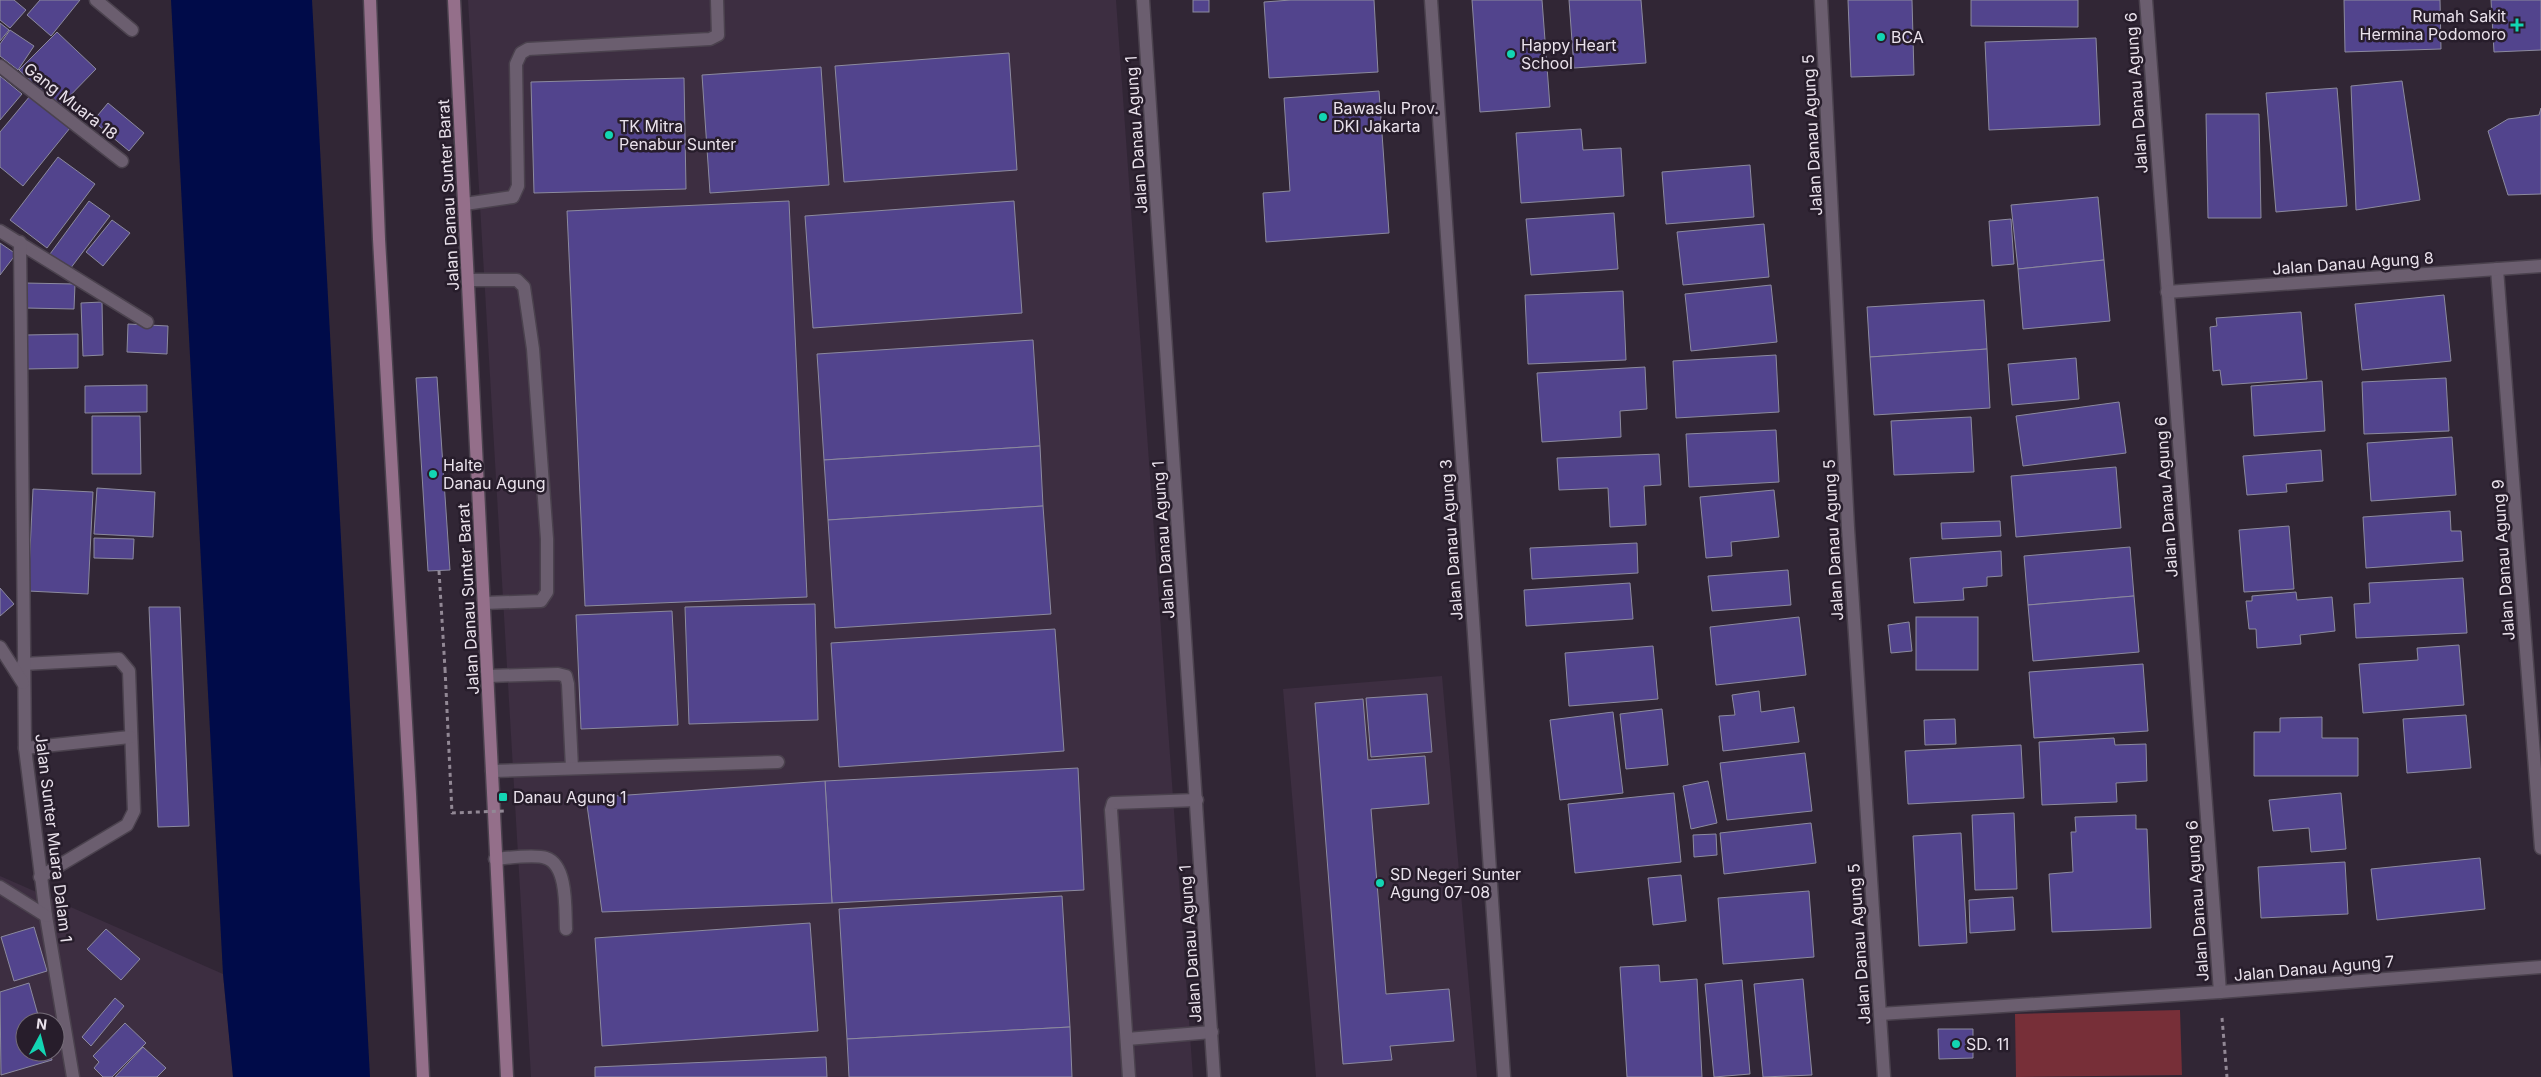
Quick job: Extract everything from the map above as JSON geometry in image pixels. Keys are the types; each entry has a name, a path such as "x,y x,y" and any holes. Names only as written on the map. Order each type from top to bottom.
{"main road":[{"path":"370,0 379,239 410,784 422,1077"},
{"name":"Jalan Danau Sunter Barat","path":"454,0 507,1077"}],"street":[{"path":"96,0 132,30"},
{"path":"465,204 513,197 518,186 516,64 521,54 528,49 710,39 718,35 720,26 717,0"},
{"name":"Jalan Danau Agung 1","path":"1142,0 1197,800 1214,1077"},
{"name":"Jalan Danau Agung 3","path":"1431,0 1504,1077"},
{"name":"Jalan Danau Agung 5","path":"1821,0 1848,528 1884,1077"},
{"name":"Jalan Danau Agung 6","path":"2146,0 2220,992"},
{"name":"Gang Muara 18","path":"0,66 122,161"},
{"path":"0,231 147,322"},
{"name":"Jalan Sunter Muara Dalam 1","path":"20,242 24,480 23,683 25,748 40,877 73,1077"},
{"name":"Jalan Danau Agung 8","path":"2167,292 2541,266"},
{"name":"Jalan Danau Agung 9","path":"2497,269 2541,848"},
{"path":"468,280 517,280 524,287 533,349 547,539 547,592 541,601 484,603"},
{"path":"0,647 23,683"},
{"path":"23,664 119,659 129,671 134,811 126,825 40,877"},
{"path":"488,676 558,674 566,676 572,768"},
{"path":"25,748 130,736"},
{"path":"492,771 778,762"},
{"path":"1129,1077 1111,810 1113,803 1197,800"},
{"path":"495,858 545,857 557,865 563,884 566,929"},
{"path":"0,887 46,916"},
{"name":"Jalan Danau Agung 7","path":"1880,1014 2220,992 2541,967"},
{"path":"1126,1039 1212,1032"}],"path":[{"path":"439,571 452,812 504,811"},
{"path":"2220,992 2227,1077"}],"shaded area":[{"path":"171,0 312,0 370,1077 233,1077 223,974"},
{"path":"468,0 1116,0 1193,1077 531,1077"},
{"name":"SD Negeri Sunter Agung 07-08","path":"1442,676 1477,1077 1316,1077 1283,689"},
{"path":"0,876 223,974 233,1077 0,1077"},
{"path":"2180,1010 2182,1075 2016,1077 2015,1014"}],"building":[{"path":"0,0 14,0 26,10 10,28 0,20"},
{"path":"40,0 80,0 51,36 27,15"},
{"path":"1193,0 1209,0 1209,12 1193,12"},
{"path":"1291,0 1374,0 1378,72 1269,78 1264,2"},
{"name":"Happy Heart School","path":"1472,0 1542,0 1550,107 1480,112"},
{"path":"1569,0 1641,0 1646,63 1574,68"},
{"name":"BCA","path":"1848,0 1912,0 1914,75 1851,77"},
{"path":"1971,0 2078,0 2078,27 1971,26"},
{"path":"2344,0 2440,0 2441,49 2345,52"},
{"name":"Rumah Sakit Hermina Podomoro","path":"2491,0 2541,0 2541,50 2494,52"},
{"path":"0,23 9,30 0,41"},
{"path":"10,30 34,46 18,70 0,56 0,44"},
{"path":"57,32 96,69 59,107 19,70"},
{"path":"2096,38 2100,125 1989,130 1985,42"},
{"path":"1009,53 1017,170 844,182 835,66"},
{"path":"821,67 829,185 710,193 702,75"},
{"path":"0,76 22,94 0,120"},
{"name":"TK Mitra Penabur Sunter","path":"684,78 686,189 534,193 531,82"},
{"path":"2402,81 2420,200 2356,210 2351,86"},
{"path":"2337,88 2347,206 2276,212 2266,93"},
{"path":"1379,91 1389,233 1266,242 1263,193 1290,191 1284,98"},
{"path":"30,96 70,128 23,186 0,167 0,132"},
{"path":"108,103 144,133 129,151 93,121"},
{"path":"2541,108 2541,194 2508,195 2488,131 2508,119 2539,115"},
{"path":"2206,114 2259,114 2261,218 2208,218"},
{"path":"1581,129 1583,150 1621,148 1624,196 1521,203 1516,133"},
{"path":"58,157 95,184 47,248 10,220"},
{"path":"1750,165 1754,217 1666,224 1662,172"},
{"path":"2098,197 2104,260 2018,269 2011,205"},
{"path":"89,201 110,216 70,269 50,254"},
{"path":"789,201 807,597 585,606 567,211"},
{"path":"1014,201 1022,313 813,328 805,216"},
{"path":"1614,213 1618,269 1531,275 1526,219"},
{"path":"2011,219 2014,264 1992,266 1989,221"},
{"path":"112,220 130,233 103,266 86,252"},
{"path":"1764,224 1769,277 1683,285 1677,232"},
{"path":"0,243 16,254 0,275"},
{"path":"2104,260 2110,321 2023,329 2018,269"},
{"path":"25,283 75,284 74,309 25,308"},
{"path":"1771,285 1777,342 1691,351 1685,294"},
{"path":"1623,291 1626,360 1528,364 1525,295"},
{"path":"2444,295 2451,361 2362,370 2355,304"},
{"path":"1984,300 1987,349 1870,357 1867,307"},
{"path":"102,302 103,355 83,356 81,303"},
{"path":"2301,312 2307,379 2222,385 2220,370 2213,371 2210,327 2217,326 2216,318"},
{"path":"128,324 168,326 167,354 127,352"},
{"path":"78,334 78,368 26,369 25,335"},
{"path":"1033,340 1040,446 824,460 817,354"},
{"path":"1987,349 1990,408 1874,415 1870,357"},
{"path":"1776,355 1779,412 1676,418 1673,361"},
{"path":"2076,358 2079,399 2012,405 2008,364"},
{"path":"1645,367 1647,409 1620,411 1621,437 1542,442 1537,373"},
{"name":"Halte Danau Agung","path":"437,377 450,570 428,571 416,378"},
{"path":"2446,378 2449,431 2364,434 2362,382"},
{"path":"2322,381 2325,431 2254,436 2251,386"},
{"path":"147,385 147,412 85,413 85,386"},
{"path":"2119,402 2126,453 2023,466 2016,416"},
{"path":"92,416 140,416 141,474 92,474"},
{"path":"1971,417 1974,472 1894,475 1891,421"},
{"path":"1776,430 1779,482 1689,487 1686,434"},
{"path":"2452,437 2456,495 2371,501 2367,443"},
{"path":"1040,446 1043,506 828,520 824,460"},
{"path":"2321,450 2323,481 2286,484 2287,492 2247,495 2243,456"},
{"path":"1659,454 1661,485 1644,486 1646,525 1610,527 1608,488 1559,490 1557,458"},
{"path":"2116,467 2121,528 2016,537 2011,476"},
{"path":"97,488 155,492 153,537 94,534"},
{"path":"33,489 93,492 88,594 28,591"},
{"path":"1774,490 1779,537 1731,542 1732,556 1706,558 1700,497"},
{"path":"1043,506 1051,614 835,628 828,520"},
{"path":"2450,511 2451,531 2461,531 2463,561 2366,568 2363,517"},
{"path":"2000,521 2001,536 1942,539 1941,523"},
{"path":"2289,526 2294,589 2244,592 2239,530"},
{"path":"94,538 134,539 133,559 94,558"},
{"path":"1637,543 1638,573 1532,579 1530,548"},
{"path":"2130,547 2134,596 2028,605 2024,556"},
{"path":"2001,551 2002,576 1987,577 1987,586 1963,588 1964,600 1914,603 1910,558"},
{"path":"1788,570 1791,605 1712,611 1708,576"},
{"path":"2463,578 2467,633 2356,638 2354,604 2370,603 2369,583"},
{"path":"1630,583 1633,619 1526,626 1524,590"},
{"path":"0,588 14,604 0,616"},
{"path":"2296,592 2297,600 2332,597 2335,631 2300,635 2301,644 2257,648 2256,629 2249,629 2246,601 2252,601 2252,596"},
{"path":"2134,596 2139,652 2033,661 2028,605"},
{"path":"815,604 818,720 689,724 685,607"},
{"path":"149,607 180,607 189,826 158,827"},
{"path":"672,611 678,725 581,729 576,615"},
{"path":"1799,617 1806,675 1716,685 1710,627"},
{"path":"1916,617 1978,617 1978,670 1916,670"},
{"path":"1909,622 1912,651 1891,653 1888,625"},
{"path":"1055,629 1064,751 839,767 831,643"},
{"path":"2459,645 2464,705 2363,713 2359,664 2418,660 2417,648"},
{"path":"1653,646 1658,699 1569,706 1565,653"},
{"path":"2143,664 2148,731 2034,738 2029,672"},
{"path":"1759,691 1761,712 1794,707 1799,742 1723,751 1719,716 1735,715 1732,695"},
{"path":"1427,694 1432,752 1371,757 1366,698"},
{"path":"1363,699 1368,760 1425,756 1429,804 1371,809 1386,994 1449,989 1454,1041 1390,1046 1392,1060 1343,1064 1315,703"},
{"path":"1662,709 1668,765 1626,769 1620,714"},
{"path":"1613,712 1623,793 1560,800 1550,720"},
{"path":"2466,715 2471,768 2407,773 2403,719"},
{"path":"2322,717 2322,738 2358,738 2358,776 2254,776 2254,732 2280,732 2280,718"},
{"path":"1955,719 1956,744 1925,745 1924,720"},
{"path":"2114,738 2115,745 2146,744 2147,781 2116,783 2117,802 2042,805 2039,742"},
{"path":"2021,745 2024,798 1908,804 1905,751"},
{"path":"1805,753 1812,811 1727,820 1720,763"},
{"path":"1078,768 1084,890 832,903 825,781"},
{"path":"825,781 832,903 602,912 586,798"},
{"path":"1708,781 1717,823 1691,829 1683,786"},
{"path":"1674,793 1681,862 1575,873 1568,804"},
{"path":"2341,793 2346,849 2311,852 2309,828 2273,831 2269,800"},
{"path":"2014,813 2017,889 1975,890 1972,815"},
{"path":"2136,815 2136,829 2147,829 2151,928 2052,932 2049,874 2073,872 2071,832 2076,832 2075,817"},
{"path":"1811,823 1816,863 1724,874 1720,833"},
{"path":"1961,833 1967,943 1919,946 1913,836"},
{"path":"1716,834 1717,855 1694,857 1693,835"},
{"path":"2480,858 2485,909 2377,920 2371,869"},
{"path":"2345,862 2348,914 2261,918 2258,867"},
{"path":"1681,875 1686,921 1653,925 1648,878"},
{"path":"1809,891 1814,957 1723,964 1718,898"},
{"path":"1062,896 1070,1027 847,1039 839,909"},
{"path":"2013,897 2015,930 1970,933 1969,900"},
{"path":"810,923 818,1031 602,1046 595,938"},
{"path":"34,927 47,971 14,981 1,937"},
{"path":"106,929 140,959 121,980 87,949"},
{"path":"1659,965 1660,982 1697,979 1702,1077 1627,1077 1620,967"},
{"path":"1803,979 1812,1075 1763,1077 1754,984"},
{"path":"1742,980 1750,1074 1714,1077 1705,984"},
{"path":"29,983 37,1012 15,1012 15,1062 45,1062 1,1075 0,992"},
{"path":"115,998 124,1006 91,1046 82,1037"},
{"path":"125,1023 146,1043 112,1077 103,1077 94,1068 99,1062 93,1056"},
{"path":"1070,1027 1072,1077 849,1077 847,1039"},
{"name":"SD. 11","path":"1938,1029 1973,1029 1973,1058 1939,1059"},
{"path":"143,1047 166,1068 157,1077 115,1077"},
{"path":"826,1057 827,1077 595,1077 595,1067"}],"place":[{"name":"Rumah Sakit Hermina Podomoro","path":"2517,25"},
{"name":"BCA","path":"1881,37"},
{"name":"Happy Heart School","path":"1511,54"},
{"name":"Bawaslu Prov. DKI Jakarta","path":"1323,117"},
{"name":"TK Mitra Penabur Sunter","path":"609,135"},
{"name":"Halte Danau Agung","path":"433,474"},
{"name":"Danau Agung 1","path":"503,797"},
{"name":"SD Negeri Sunter Agung 07-08","path":"1380,883"},
{"name":"SD. 11","path":"1956,1044"}]}
